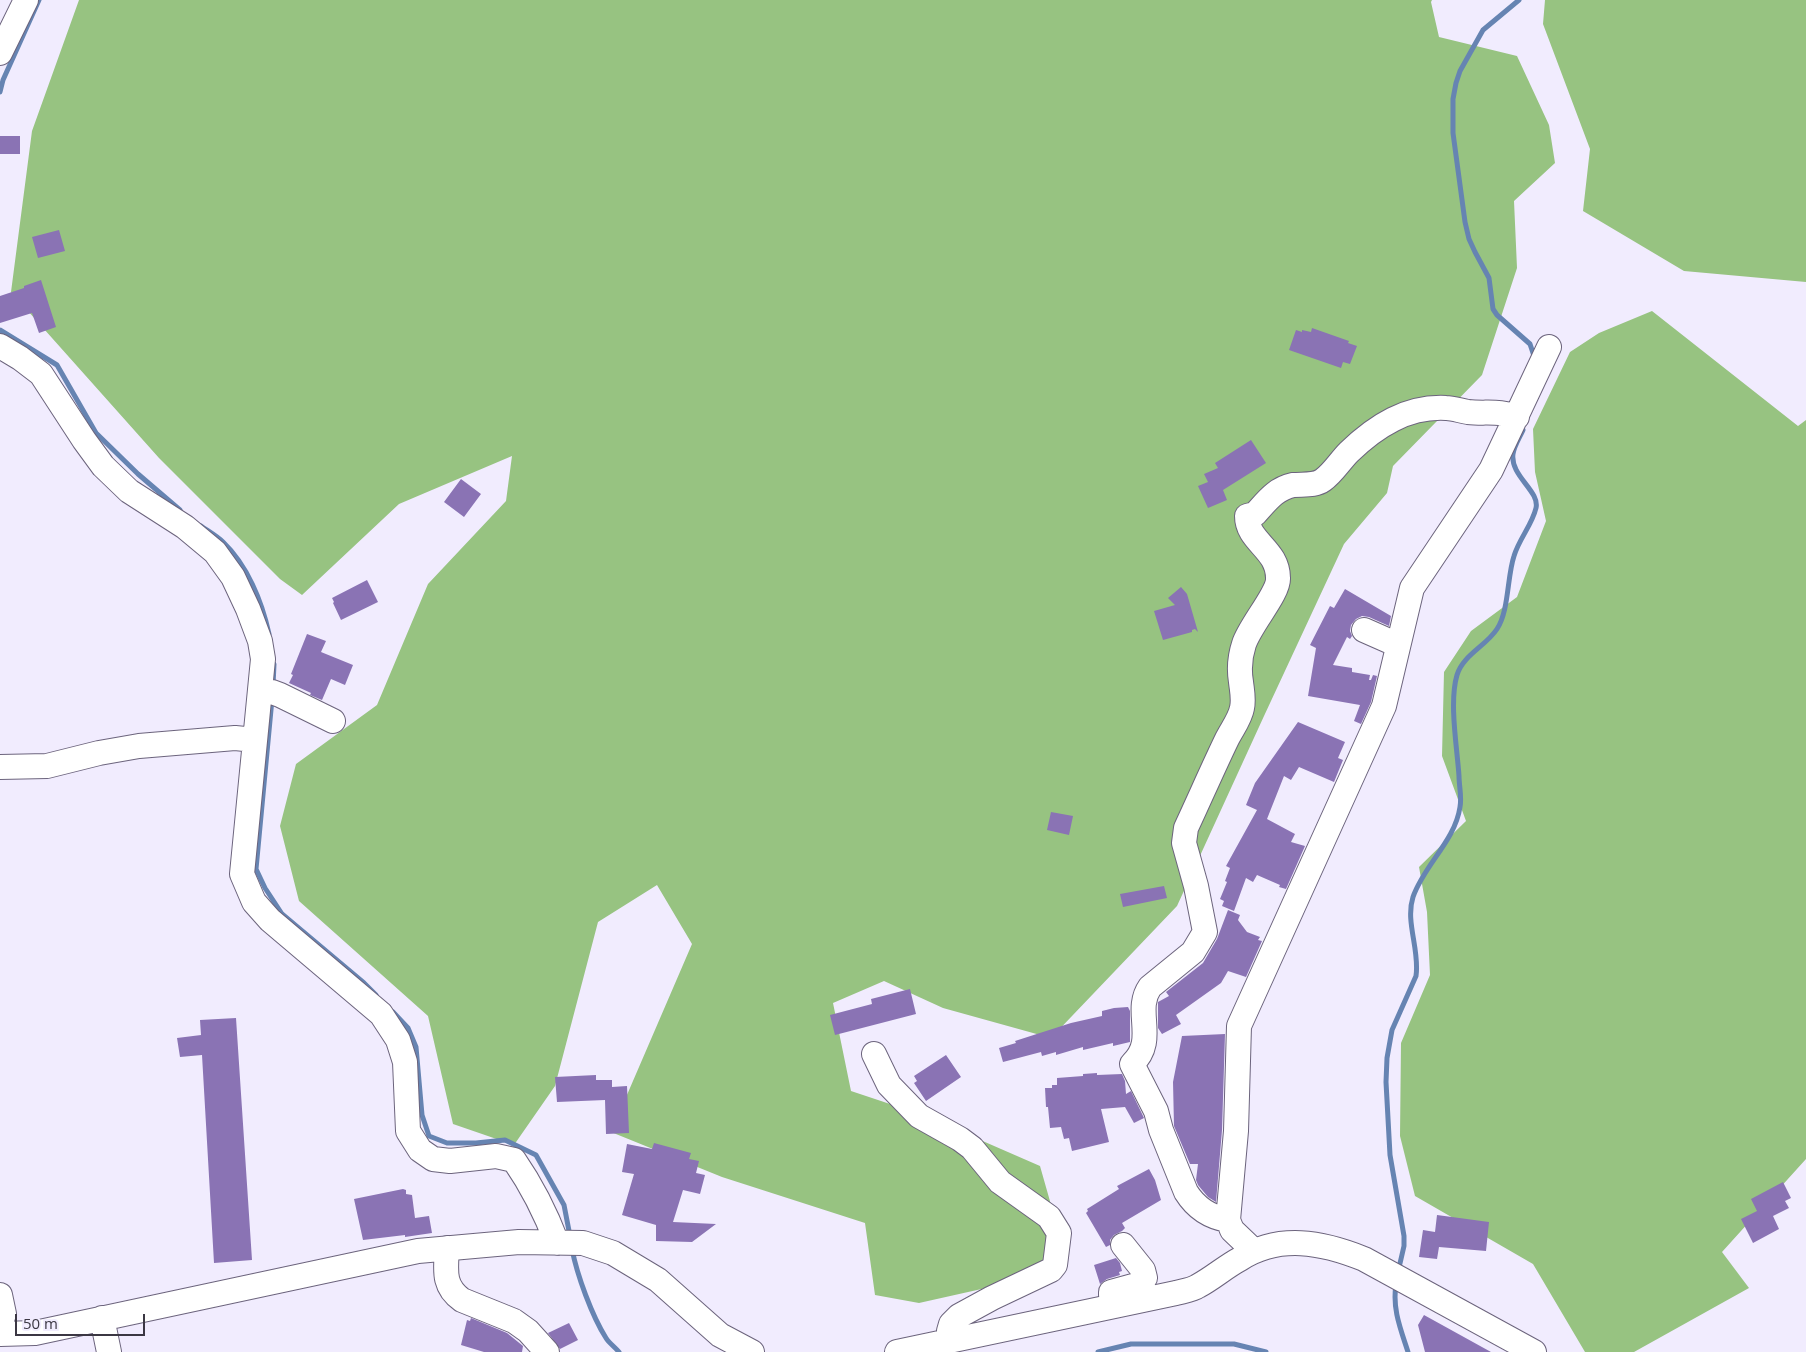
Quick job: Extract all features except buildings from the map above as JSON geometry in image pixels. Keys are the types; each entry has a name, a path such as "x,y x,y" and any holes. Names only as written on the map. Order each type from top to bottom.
{"street":[{"path":"0,53 26,0"},
{"path":"0,346 41,374 103,466 129,491 185,527 214,552 233,577 248,609 260,641 263,659 242,874 254,902 270,920 380,1014 398,1040 405,1062 408,1131 420,1150 433,1159 450,1161 496,1156 514,1160 527,1178 549,1221 570,1243"},
{"path":"1254,1250 1232,1230 1228,1220 1236,1131 1239,1026 1384,706 1412,588 1490,470 1549,347"},
{"path":"1228,1220 1206,1214 1191,1200 1186,1192 1161,1130 1154,1107 1132,1064 1137,1060 1145,1042 1145,994 1150,987 1193,952 1205,932 1196,886 1184,843 1186,828 1242,710 1240,665 1243,646 1251,628 1274,594 1278,578 1270,553 1252,535 1249,529 1248,516 1255,514 1269,498 1281,489 1314,484 1323,480 1357,445 1392,419 1406,412 1426,408 1448,408 1470,412 1499,412 1517,416"},
{"path":"1364,630 1398,645"},
{"path":"260,692 272,692 280,695 333,721"},
{"path":"0,767 47,766 99,753 139,746 236,738 255,740"},
{"path":"874,1054 890,1085 919,1116 943,1128 972,1148 1000,1182 1049,1217 1059,1233 1054,1265 1051,1270 992,1298 960,1316 951,1324 949,1331 955,1344"},
{"path":"0,1334 36,1333 399,1255 447,1248 519,1242 570,1243 613,1253 658,1280 720,1335 752,1352"},
{"path":"897,1352 955,1344 1176,1293 1196,1287 1254,1250 1274,1244 1312,1243 1342,1250 1364,1258 1534,1352"},
{"path":"1111,1307 1111,1292 1140,1284 1145,1278 1143,1270 1123,1245"},
{"path":"447,1248 446,1276 450,1290 462,1300 514,1322 528,1331 547,1352"},
{"path":"0,1295 4,1314 0,1325"},
{"path":"102,1318 109,1352"}],"green space":[{"path":"79,0 1432,0 1439,37 1517,56 1549,125 1555,163 1514,201 1517,268 1482,375 1393,466 1387,493 1344,544 1177,906 1051,1038 943,1008 884,981 833,1003 851,1091 923,1115 1040,1166 1059,1233 1044,1275 919,1303 875,1295 865,1223 722,1177 611,1132 692,944 657,885 598,922 555,1086 514,1145 453,1124 428,1016 299,901 280,826 296,764 377,705 428,584 506,501 512,456 399,504 302,595 280,579 159,458 11,292 32,131"},
{"path":"1545,0 1806,0 1806,282 1684,271 1583,211 1590,149 1543,24"},
{"path":"1652,311 1798,426 1806,420 1806,1159 1722,1252 1749,1288 1634,1352 1585,1352 1533,1264 1415,1196 1400,1136 1401,1043 1430,975 1427,912 1419,867 1466,821 1442,756 1444,672 1471,631 1517,597 1546,521 1535,472 1533,429 1570,352 1599,333"}],"waterway":[{"path":"0,92 3,80 39,0"},
{"path":"1519,0 1483,30 1460,71 1453,99 1453,133 1465,222 1469,239 1489,278 1493,309 1497,315 1530,344 1535,359"},
{"path":"0,330 57,365 96,433 138,474 180,510"},
{"path":"1398,1272 1404,1246 1404,1236 1390,1155 1386,1082 1387,1058 1392,1030 1416,976 1417,966 1411,926 1413,897 1424,874 1452,831 1460,807 1461,795 1454,711 1457,675 1464,662 1487,641 1501,622 1514,556 1536,508 1534,495 1520,476 1513,462 1513,454 1523,430"},
{"path":"201,526 221,540 239,561 258,596 269,634"},
{"path":"273,686 274,664"},
{"path":"272,699 256,869 265,888 282,914 376,995"},
{"path":"393,1012 408,1028 416,1047 422,1115 429,1136 447,1143 505,1140 536,1155 564,1205 570,1236"},
{"path":"572,1249 581,1283 595,1318 607,1340 619,1352"},
{"path":"1396,1285 1396,1311 1408,1352"},
{"path":"1098,1352 1131,1344 1234,1344 1266,1352"}]}
